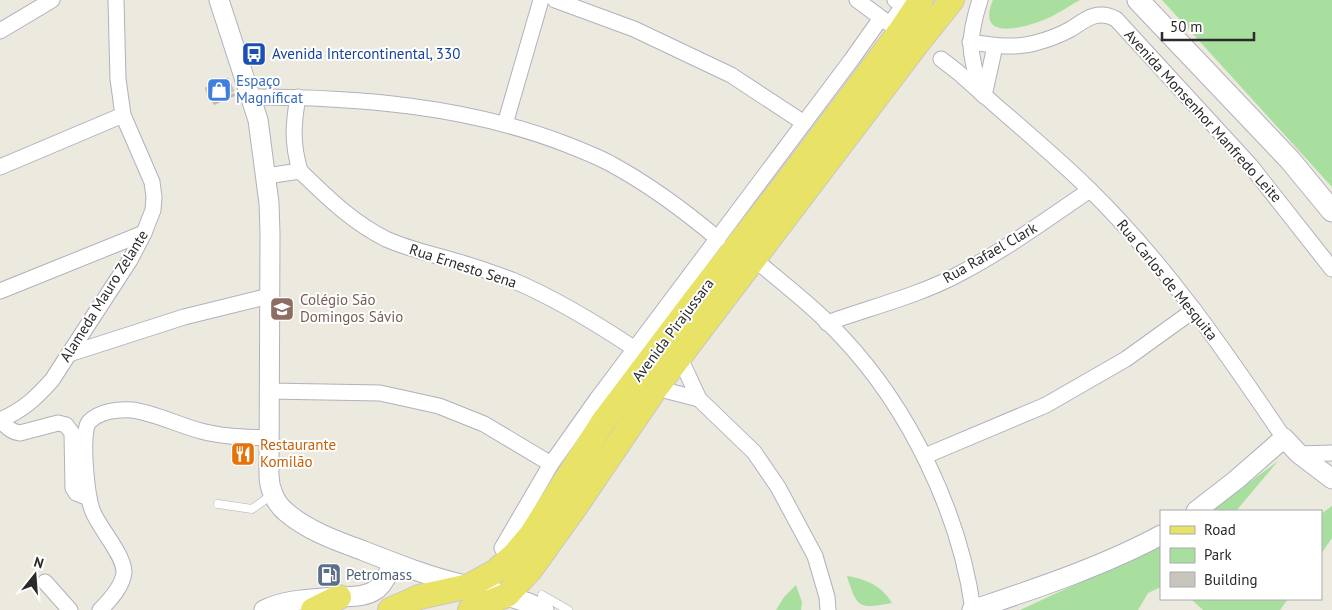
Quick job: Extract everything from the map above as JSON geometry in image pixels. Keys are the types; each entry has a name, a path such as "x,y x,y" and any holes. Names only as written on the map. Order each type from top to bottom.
{"main road":[{"name":"Avenida Pirajussara","path":"390,610 420,597 469,586 496,571 514,555 530,535 604,422 897,29 921,0"},
{"name":"Avenida Pirajussara","path":"470,610 528,597 531,569 656,388 754,259 897,29 952,0"},
{"path":"1138,0 1290,160 1332,211"},
{"path":"313,610 339,597"}],"street":[{"path":"0,31 52,0"},
{"name":"Alameda Mauro Zelante","path":"0,420 21,410 36,398 52,380 130,260 153,210 152,182 122,116 118,79 116,0"},
{"path":"219,0 252,97 258,120 266,176 270,233 269,480 277,502 285,512 305,525 330,538 394,563 440,579 528,597"},
{"path":"506,124 541,0"},
{"path":"555,0 634,29 731,74 804,123"},
{"path":"857,0 897,29 903,6 895,0"},
{"path":"980,0 972,24 970,42 971,55 983,94"},
{"name":"Avenida Monsenhor Manfredo Leite","path":"994,46 1020,46 1035,43 1069,30 1095,15 1107,15 1116,20 1250,165 1332,269"},
{"name":"Avenida Pirajussara","path":"502,548 551,464 804,123 897,29"},
{"path":"970,42 994,46 983,94"},
{"name":"Rua Carlos de Mesquita","path":"940,59 959,73 1090,190 1130,233 1194,310 1284,438 1299,454 1332,478"},
{"path":"252,97 298,97 364,101 457,113 506,124 552,139 612,164 682,209 718,239"},
{"path":"266,176 300,171 293,133 298,97"},
{"path":"0,168 122,116"},
{"name":"Rua Ernesto Sena","path":"300,171 342,211 357,223 380,236 403,246 481,269 514,281 595,323 635,349"},
{"name":"Rua Rafael Clark","path":"827,322 920,292 958,274 1034,229 1090,190"},
{"path":"0,291 144,233"},
{"path":"754,259 827,322 866,365 912,433 935,479 951,522 969,581 973,610 1027,592 1116,556 1160,535"},
{"path":"69,354 184,317 269,296"},
{"path":"924,456 1053,401 1126,359 1194,310"},
{"path":"680,358 699,399 754,452 778,487 815,556 827,597 828,610"},
{"path":"656,388 699,399"},
{"path":"269,391 380,393 439,406 484,424 551,464"},
{"path":"100,610 119,587 123,579 123,565 121,558 96,518 89,498 86,468 86,428 89,422 102,414 117,410 134,411 206,432 228,436 269,438"},
{"path":"0,420 7,427 20,433 58,423 66,425 72,433 74,490 80,496 89,498"},
{"path":"1197,510 1236,480 1284,438"},
{"path":"1299,454 1332,453"},
{"path":"264,610 272,606 301,600 356,597 376,590 384,581 394,563"},
{"path":"45,582 70,610"}],"lane":[{"path":"218,504 252,509 273,494"},
{"path":"528,597 568,610"}],"green space":[{"path":"993,0 1080,0 1046,19 1026,26 1004,29 996,27 991,22 989,13"},
{"path":"1162,0 1332,0 1332,187"},
{"path":"1278,461 1237,510 1212,510"},
{"path":"1332,506 1332,538 1322,553 1322,513"},
{"path":"1160,545 1160,587 1148,593 1138,610 1020,610"},
{"path":"847,576 873,584 892,603 872,606 861,604 854,595"},
{"path":"796,585 802,602 801,610 776,610 784,597"},
{"path":"1192,600 1287,600 1280,610 1203,610"}],"building":[{"name":"Espaço Magníficat","path":"228,78 234,91 210,101 205,88"}],"place":[{"name":"Avenida Intercontinental, 330","path":"254,54"},
{"name":"Espaço Magníficat","path":"219,90"},
{"name":"Colégio São Domingos Sávio","path":"282,309"},
{"name":"Restaurante Komilão","path":"243,454"},
{"name":"Petromass","path":"329,575"}]}
